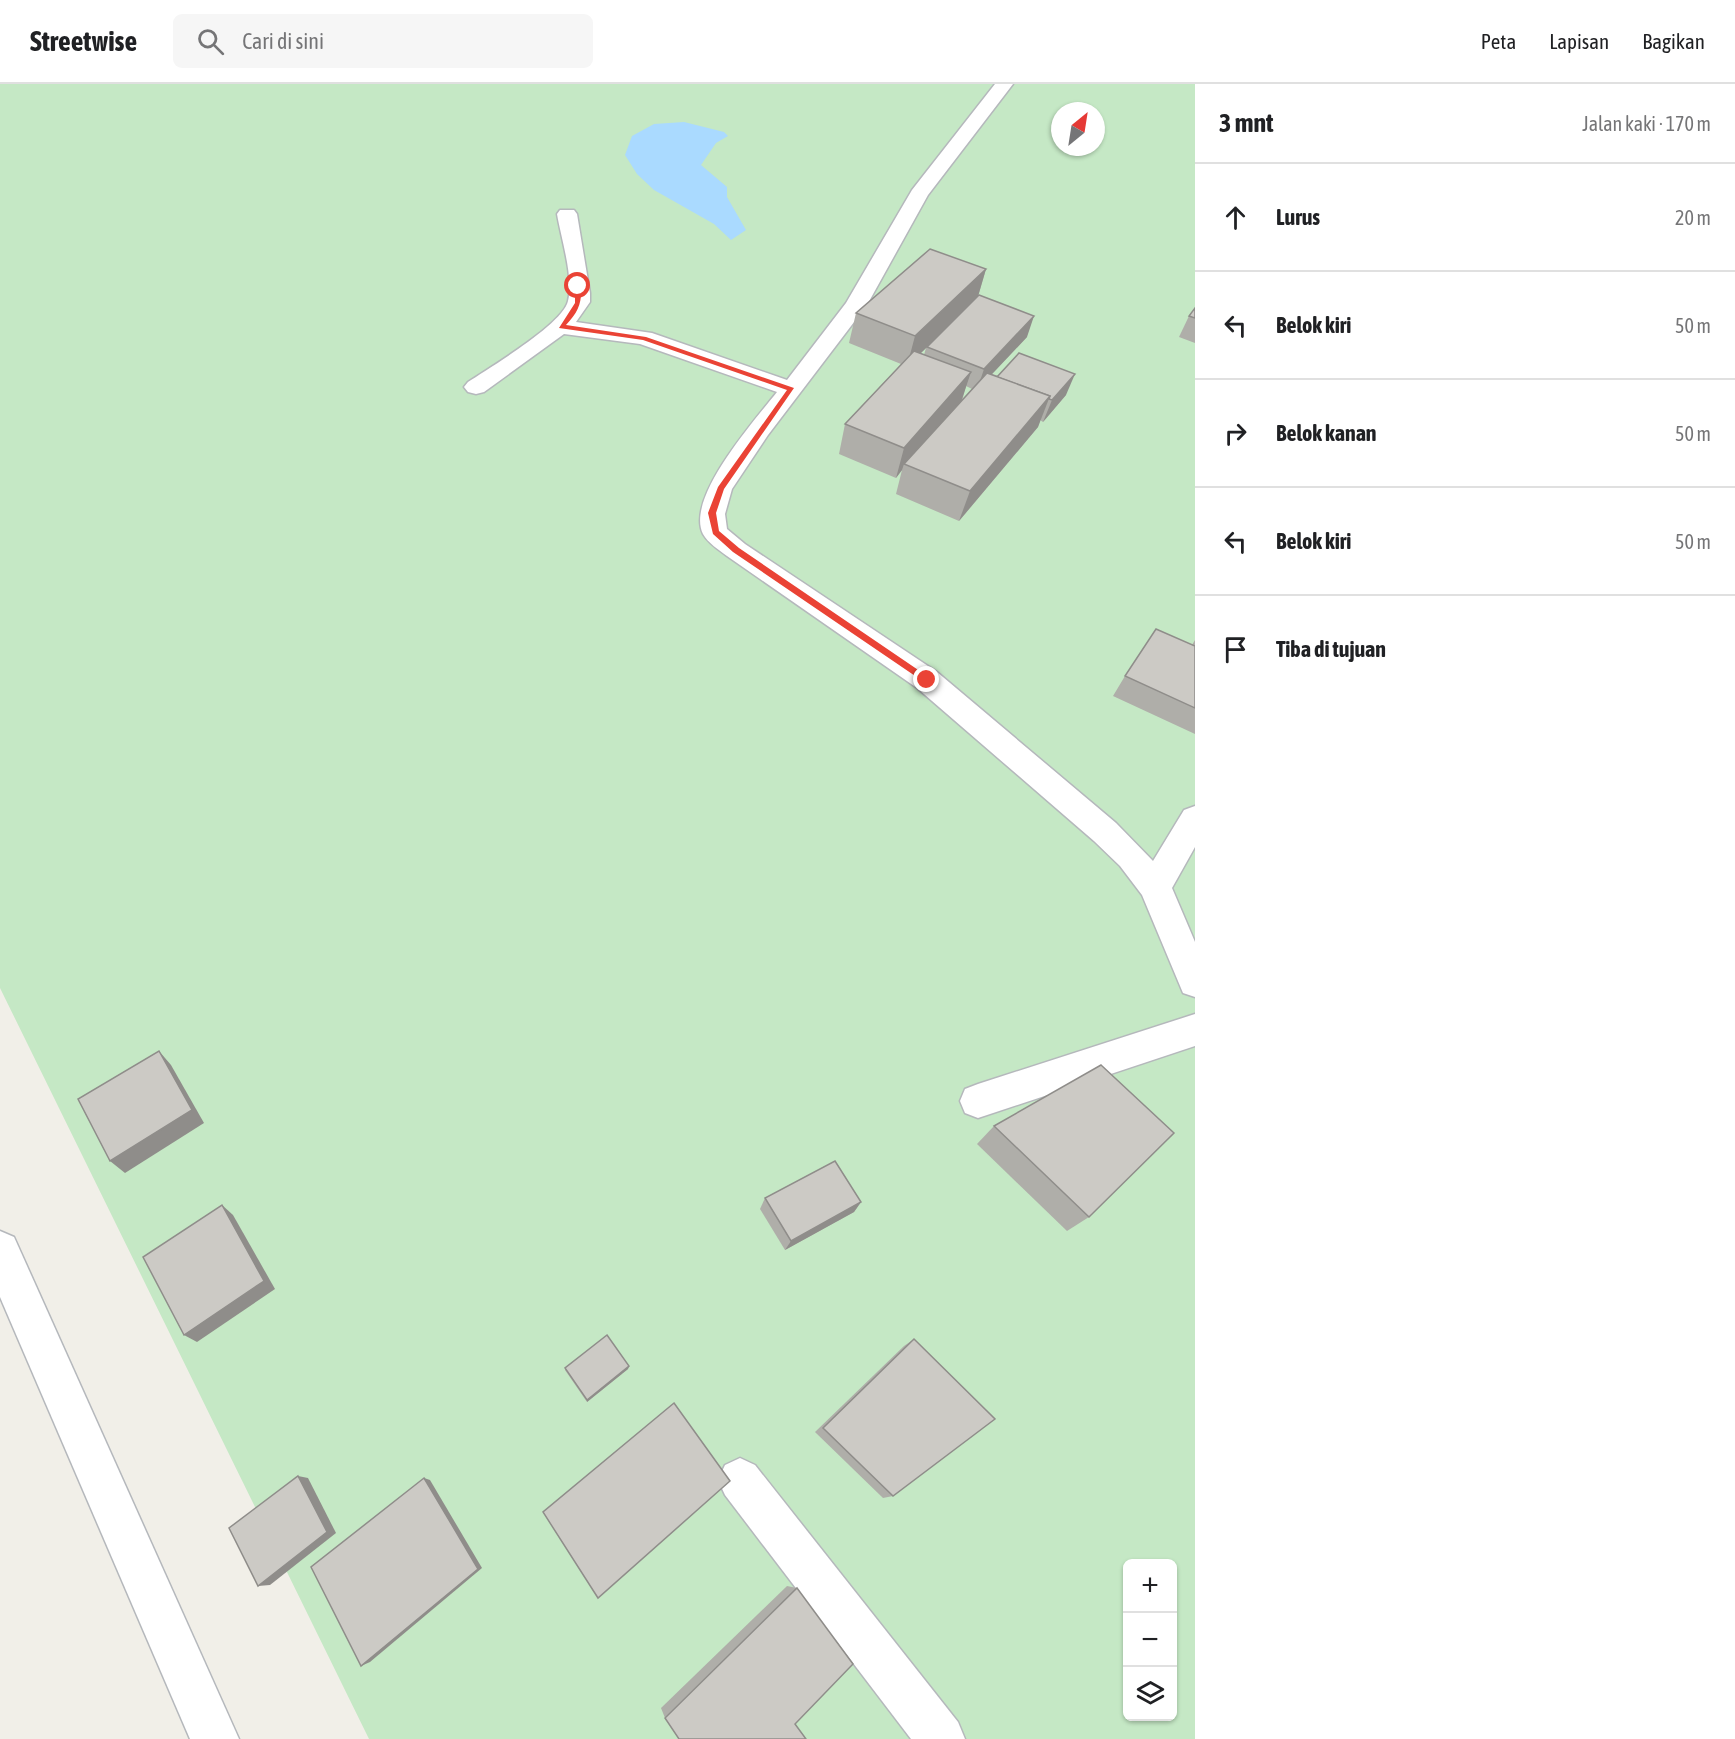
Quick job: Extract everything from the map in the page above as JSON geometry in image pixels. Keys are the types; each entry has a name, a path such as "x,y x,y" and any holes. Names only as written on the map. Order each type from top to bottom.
{"street":[{"path":"1004,84 919,194 856,305 791,389 720,488 712,513 715,532 736,550 927,680 1131,856 1155,887 1195,982"},
{"path":"476,387 561,327 574,313 579,303 567,214"},
{"path":"561,327 654,341 791,389"},
{"path":"1155,887 1195,819"},
{"path":"978,1101 1195,1030"},
{"path":"0,1251 215,1739"},
{"path":"740,1480 941,1739"}],"green space":[{"path":"0,84 1195,84 1195,1739 369,1739 0,988"}],"water":[{"path":"684,122 724,132 728,136 716,143 701,165 727,187 727,197 746,230 731,240 714,224 654,190 637,174 625,155 632,136 654,124"}],"building":[{"path":"930,249 986,269 915,336 856,313"},
{"path":"979,295 1034,316 984,369 927,347"},
{"path":"1195,308 1195,318 1189,316"},
{"path":"914,351 971,372 904,448 845,424"},
{"path":"1019,353 1075,374 1052,400 1049,399 1050,396 997,377"},
{"path":"987,373 1050,396 970,491 904,464"},
{"path":"1156,629 1195,646 1195,708 1125,676"},
{"path":"159,1051 192,1110 110,1161 78,1099"},
{"path":"1101,1065 1174,1133 1089,1217 994,1126"},
{"path":"835,1161 861,1202 791,1241 765,1198"},
{"path":"222,1205 264,1281 184,1335 143,1257"},
{"path":"607,1335 629,1366 587,1400 565,1368"},
{"path":"914,1339 995,1419 893,1496 823,1428"},
{"path":"674,1403 730,1481 598,1598 543,1512"},
{"path":"298,1476 327,1532 258,1586 229,1528"},
{"path":"424,1478 478,1569 361,1666 311,1567"},
{"path":"797,1588 853,1664 795,1724 806,1739 679,1739 665,1718"}],"route":[{"path":"578,286 579,303 574,313 561,327 644,338 791,389 720,488 712,513 715,532 736,550 927,680"}]}
